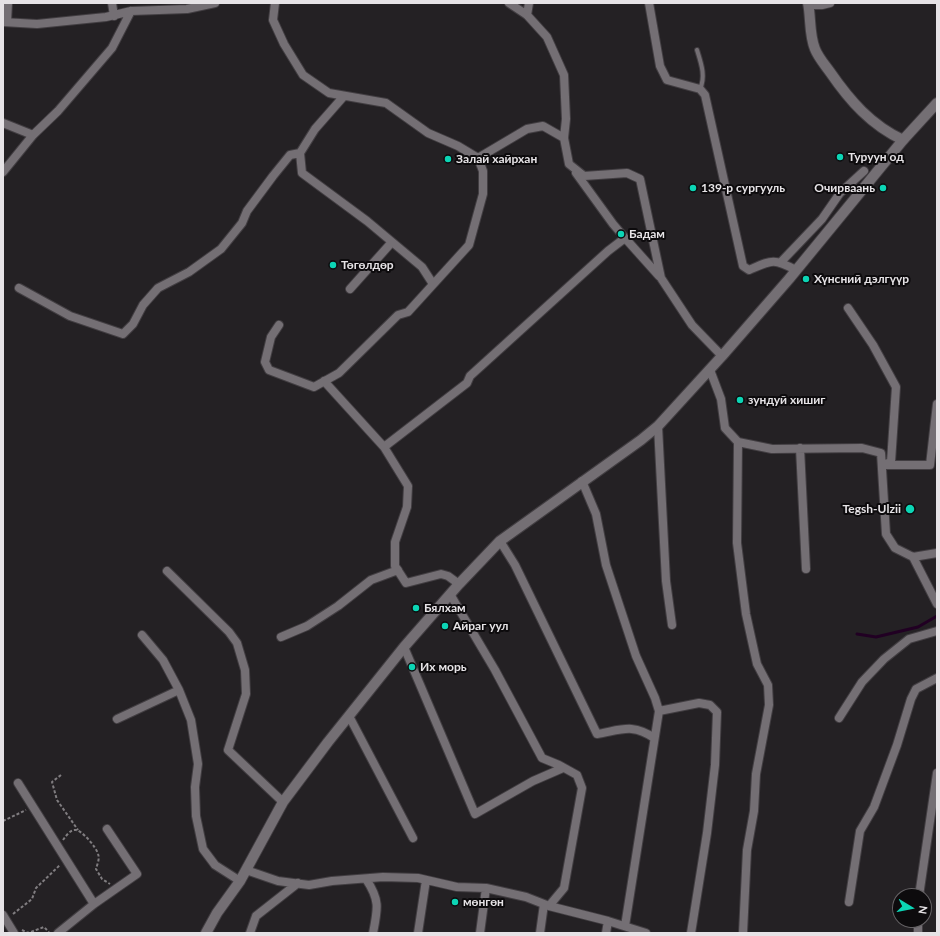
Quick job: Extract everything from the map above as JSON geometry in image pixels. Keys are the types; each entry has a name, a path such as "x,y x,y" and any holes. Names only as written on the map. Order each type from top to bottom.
{"main road":[{"path":"808,4 814,48 831,74 854,104 869,119 887,132 903,140"},
{"path":"206,933 217,913 240,881 283,802 349,716 450,594 500,542 582,481 641,440 658,426 710,370 796,270 903,140 936,105"}],"street":[{"path":"8,3 5,22 37,24 215,3"},
{"path":"112,3 114,16"},
{"path":"274,3 273,20 284,44 303,75 330,94 386,103 428,133 458,146 478,158 483,171 482,194 469,245 408,312 398,315 339,373 314,387 269,370 265,362 271,337 280,325"},
{"path":"509,3 527,15 547,37 564,76 566,119 564,138 569,164 613,224 661,278 692,325 722,356"},
{"path":"527,15 529,3"},
{"path":"649,3 660,66 667,80 700,89 705,95 744,266 748,270 769,261 781,262 796,270"},
{"path":"808,4 822,5 830,3"},
{"path":"3,172 33,135 82,84 112,48 131,12"},
{"path":"344,96 315,129 300,153 302,173 367,221 422,267 434,284"},
{"path":"3,123 33,135"},
{"path":"478,158 527,129 543,126 564,138"},
{"path":"19,288 70,316 123,334 133,324 143,305 158,288 189,272 221,249 242,223 247,211 290,155 300,153"},
{"path":"569,164 584,176 628,173 640,179 661,278"},
{"path":"781,262 822,219 840,194 864,171"},
{"path":"384,447 467,383 470,376 608,251 625,238"},
{"path":"350,288 392,242"},
{"path":"848,308 873,345 896,387 891,462 882,465"},
{"path":"710,370 721,399 725,428 738,442 772,449 862,448 882,453 886,534 895,548 913,557 937,553"},
{"path":"324,381 384,447 408,486 407,507 395,542 395,566 406,583 441,574 448,576 459,584"},
{"path":"882,465 930,466 937,404"},
{"path":"658,426 666,581 672,625"},
{"path":"738,442 737,543 746,614 757,664 768,685 769,705 756,774 754,811 747,850 743,933"},
{"path":"800,448 806,569"},
{"path":"582,481 596,514 606,565 636,656 655,698 659,711 625,926"},
{"path":"500,542 515,565 597,734 634,728 645,732 654,738"},
{"path":"913,557 937,604"},
{"path":"281,637 307,626 338,606 371,580 398,570"},
{"path":"167,571 229,632 238,644 245,670 246,694 228,750 283,802"},
{"path":"450,594 495,670 542,758 577,775 582,788 564,888 546,905 540,933"},
{"path":"839,718 862,682 884,659 909,638 937,631"},
{"path":"142,635 163,660 179,690 191,720 197,757 196,816 203,849 215,865 240,881"},
{"path":"404,648 474,814 532,781 563,768"},
{"path":"849,902 860,831 874,807 897,745 911,698 916,689 937,678"},
{"path":"117,719 179,690"},
{"path":"659,711 699,703 710,706 717,712 715,765 707,833 691,933"},
{"path":"349,716 413,838"},
{"path":"920,888 937,773"},
{"path":"18,783 94,904"},
{"path":"58,933 94,904 137,874 107,829"},
{"path":"246,870 278,881 309,885 366,879 404,878 426,880 458,887 486,888 526,897 546,905 608,921 646,933"},
{"path":"366,879 375,892 377,910 373,933"},
{"path":"418,933 426,880"},
{"path":"250,933 256,916 298,883"},
{"path":"480,933 486,888"},
{"path":"3,915 17,930"},
{"path":"606,933 608,921"}],"lane":[{"path":"697,50 703,74 703,82 700,89"}],"path":[{"path":"61,775 52,782 57,800 78,830 97,849 99,856 96,869 102,879 109,882 113,890"},
{"path":"3,821 33,807"},
{"path":"58,847 69,832 78,830"},
{"path":"15,918 13,913 32,899 36,888 66,860"},
{"path":"17,930 28,933 44,927 50,933"}],"waterway":[{"path":"857,634 876,637 918,627 937,616"}],"place":[{"name":"Туруун од","path":"840,157"},
{"name":"Залай хайрхан","path":"448,159"},
{"name":"139-р сургууль","path":"693,188"},
{"name":"Очирваань","path":"883,188"},
{"name":"Бадам","path":"621,234"},
{"name":"Төгөлдөр","path":"333,265"},
{"name":"Хүнсний дэлгүүр","path":"806,279"},
{"name":"зундуй хишиг","path":"740,400"},
{"name":"Tegsh-Ulzii","path":"910,509"},
{"name":"Бялхам","path":"416,608"},
{"name":"Айраг уул","path":"445,626"},
{"name":"Их морь","path":"412,667"},
{"name":"мөнгөн","path":"455,902"}]}
